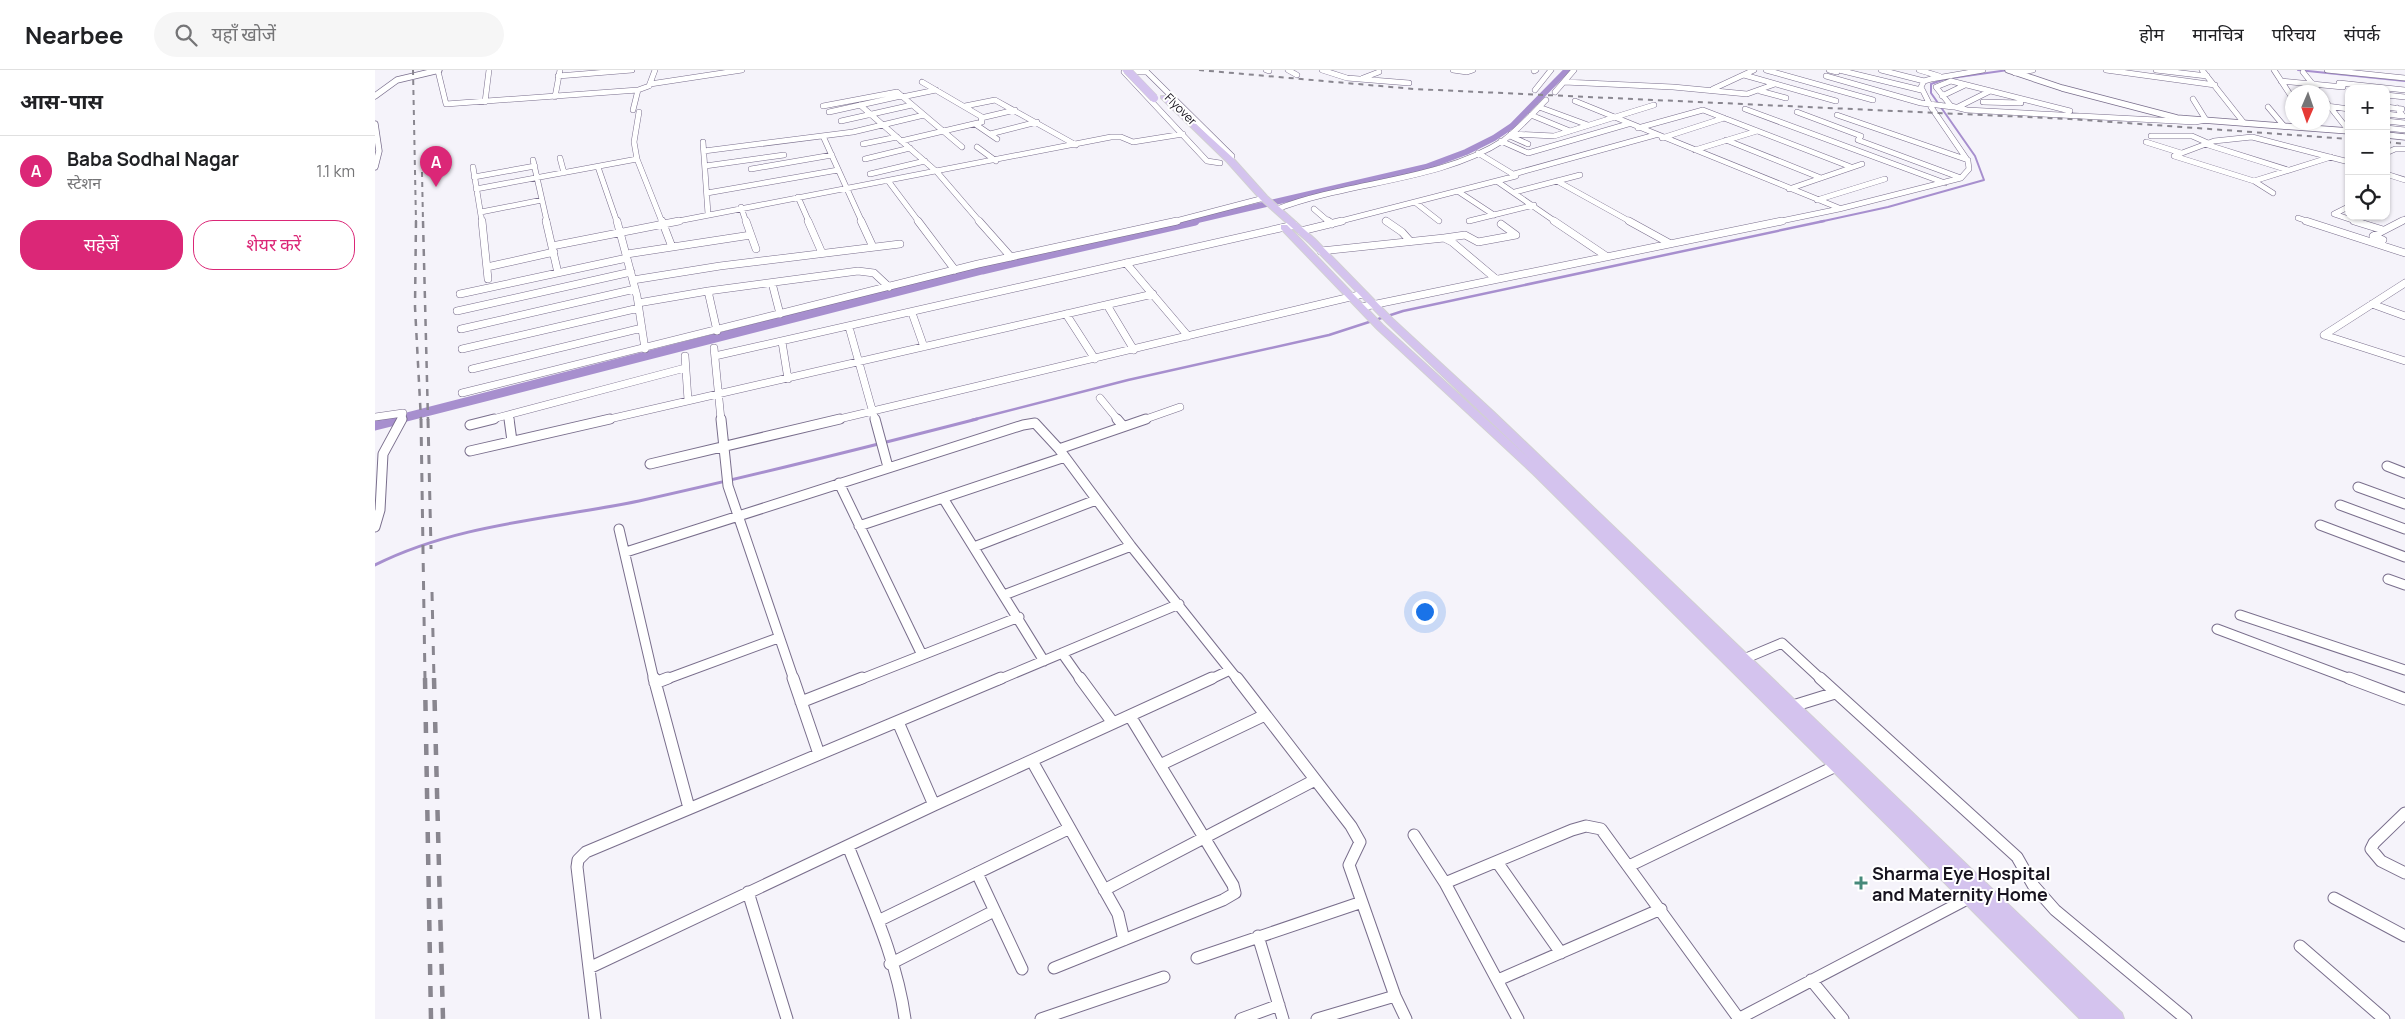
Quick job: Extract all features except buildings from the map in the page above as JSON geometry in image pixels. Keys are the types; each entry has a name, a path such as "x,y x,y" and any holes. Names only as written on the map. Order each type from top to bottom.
{"main road":[{"name":"Flyover","path":"1127,70 1220,163 1266,203"},
{"name":"Flyover","path":"1137,70 1230,160 1266,203"},
{"path":"1266,203 1285,228 1365,311 1380,316 1491,415 1793,706 1843,762 1971,897 2092,1019"},
{"path":"1266,203 1298,228 1363,294 1380,316 1537,472 2115,1019"}],"street":[{"path":"375,96 397,80 439,70 444,104 638,90 647,88 655,70"},
{"path":"485,102 489,70"},
{"path":"555,97 559,73 632,70"},
{"path":"650,83 717,70"},
{"path":"650,83 742,70"},
{"path":"1287,70 1297,75"},
{"path":"1325,71 1335,70"},
{"path":"1453,70 1464,72 1473,70"},
{"path":"1535,90 1551,70"},
{"path":"1555,92 1574,70"},
{"path":"1713,90 1754,70"},
{"path":"1766,70 1873,100"},
{"path":"1783,75 1794,70"},
{"path":"1365,311 1380,316 1496,279 1839,208 1945,183 1961,178 1969,169 1968,160 1934,113 1933,105 1921,90 1829,70"},
{"path":"1881,70 1924,81 1942,76 1983,70"},
{"path":"1919,70 1942,76"},
{"path":"2011,71 2033,70"},
{"path":"2106,70 2215,85"},
{"path":"2156,70 2207,76"},
{"path":"2202,70 2244,123"},
{"path":"2274,70 2285,87"},
{"path":"2327,70 2405,78"},
{"path":"2377,70 2382,76"},
{"path":"1325,71 1340,77 1409,83"},
{"path":"1812,83 1839,71"},
{"path":"2011,71 2062,88 2181,118"},
{"path":"1220,163 1207,161 1124,72 1147,72 1232,156 1230,160"},
{"path":"1361,79 1379,72"},
{"path":"2303,72 2312,84"},
{"path":"1744,75 1836,101"},
{"path":"1826,76 1933,105 2070,111"},
{"path":"2345,89 2335,76 2405,82"},
{"path":"1921,90 1924,81"},
{"path":"2205,120 2195,122 2097,115 2070,111 1949,81 1936,87 1949,106 1967,110 2097,115 2181,118 2284,126"},
{"path":"2281,81 2345,89"},
{"path":"923,82 983,118 1015,110"},
{"path":"1564,82 1713,90 1747,94 1760,91 1775,84"},
{"path":"1942,96 1965,85"},
{"path":"638,90 635,142 637,159 672,247"},
{"path":"829,112 936,90"},
{"path":"2390,90 2405,90"},
{"path":"1760,91 1786,98"},
{"path":"1958,107 1989,91"},
{"path":"823,106 897,92 962,147"},
{"path":"2390,96 2405,99"},
{"path":"965,106 993,99 1076,144"},
{"path":"2193,99 2205,120"},
{"path":"2390,99 2405,99"},
{"path":"461,394 1011,257 1195,217 1266,203 1300,200 1441,167 1478,153 1501,141 1510,135 1546,100"},
{"path":"1575,102 1839,208"},
{"path":"1983,102 2043,104"},
{"path":"2002,102 2003,109"},
{"path":"860,105 873,114 937,172 1011,257"},
{"path":"841,121 913,105"},
{"path":"1510,135 1554,136 1654,105"},
{"path":"1539,107 1588,125"},
{"path":"2268,107 2284,126"},
{"path":"2330,107 2345,108"},
{"path":"2390,107 2405,109"},
{"path":"1745,108 1945,183"},
{"path":"2330,108 2348,130"},
{"path":"2390,114 2403,116 2397,108"},
{"path":"1638,128 1700,110 1851,167"},
{"path":"1797,112 1861,136 1858,140 1961,178"},
{"path":"1531,115 1570,131"},
{"path":"1837,115 1968,160"},
{"path":"704,150 823,136 924,116"},
{"path":"863,144 943,131 983,122 980,119 983,118"},
{"path":"1663,138 1724,118"},
{"path":"2390,121 2405,123"},
{"path":"989,134 1037,122"},
{"path":"375,124 379,151 375,167"},
{"path":"975,124 997,139"},
{"path":"1501,141 1528,153 1628,124"},
{"path":"2390,128 2405,130"},
{"path":"2330,130 2345,131"},
{"path":"1695,150 1757,131"},
{"path":"487,267 621,232 741,207 847,190 1111,137 1121,137 1133,142 1183,134"},
{"path":"1510,135 1528,144"},
{"path":"1478,153 1514,174 1655,135"},
{"path":"2390,135 2405,137"},
{"path":"823,136 873,247"},
{"path":"2151,136 2192,136 2207,144 2288,170"},
{"path":"2273,192 2254,181 2173,157 2207,144 2254,137 2345,161"},
{"path":"1726,140 1821,178"},
{"path":"779,141 786,163"},
{"path":"703,142 708,214"},
{"path":"2146,142 2181,153"},
{"path":"865,160 910,148"},
{"path":"977,148 996,161"},
{"path":"2390,152 2405,149"},
{"path":"2250,154 2296,168"},
{"path":"705,166 784,155"},
{"path":"751,169 832,155"},
{"path":"1887,161 1903,156"},
{"path":"2254,181 2331,157"},
{"path":"561,158 564,173"},
{"path":"476,189 637,159"},
{"path":"749,160 754,184"},
{"path":"870,174 925,161"},
{"path":"474,177 534,163 558,273"},
{"path":"1789,189 1862,164"},
{"path":"473,167 481,212 488,279"},
{"path":"597,167 621,232 635,289 645,348"},
{"path":"707,193 839,170"},
{"path":"819,754 778,638 740,517 728,486 715,352 782,342 1285,228 1332,224 1498,182 1515,177 1514,174"},
{"path":"1515,192 1580,175"},
{"path":"2389,175 2405,180"},
{"path":"1817,200 1885,179"},
{"path":"1557,181 1669,243"},
{"path":"889,182 955,270"},
{"path":"1498,182 1606,256"},
{"path":"1459,192 1494,215"},
{"path":"798,197 822,253"},
{"path":"481,212 542,200"},
{"path":"1416,203 1439,221"},
{"path":"1469,222 1534,205"},
{"path":"741,207 756,249"},
{"path":"2345,208 2334,214 2345,218"},
{"path":"1314,209 1332,224"},
{"path":"2298,218 2405,251"},
{"path":"2405,218 2373,236 2405,251"},
{"path":"2350,220 2383,230"},
{"path":"1387,221 1402,232 1410,241"},
{"path":"1321,251 1465,235 1478,242 1516,235 1501,224"},
{"path":"460,294 627,256 751,235"},
{"path":"1444,238 1452,242 1496,279"},
{"path":"633,280 720,266 900,244"},
{"path":"1126,263 1188,336"},
{"path":"462,349 708,291 867,271 874,273 889,287"},
{"path":"457,311 631,272"},
{"path":"772,283 780,314"},
{"path":"2405,283 2324,335 2405,361"},
{"path":"497,286 500,302"},
{"path":"461,329 635,289"},
{"path":"708,291 711,312 717,331"},
{"path":"470,451 1153,294"},
{"path":"650,464 1363,294"},
{"path":"2372,304 2405,316"},
{"path":"1107,305 1134,350"},
{"path":"912,312 924,347"},
{"path":"1066,314 1095,359"},
{"path":"849,327 857,363 888,467"},
{"path":"472,369 642,328"},
{"path":"782,342 788,378"},
{"path":"685,356 688,400"},
{"path":"470,425 685,368"},
{"path":"1100,398 1123,426"},
{"path":"859,526 943,498 1062,453 1123,426 1180,407"},
{"path":"375,418 398,412 403,414 402,423 379,455 376,525"},
{"path":"509,415 512,441"},
{"path":"626,552 740,517 888,467 1035,423 1062,453 1131,546 1179,604 1358,838 1359,847 1351,856 1349,866 1405,1019"},
{"path":"2387,466 2405,473"},
{"path":"839,483 922,655"},
{"path":"2358,487 2405,504"},
{"path":"943,498 1019,617 1044,661"},
{"path":"974,547 1096,500"},
{"path":"2340,505 2405,529"},
{"path":"2320,525 2405,557"},
{"path":"619,529 626,552 655,683 689,808"},
{"path":"1004,595 1131,546"},
{"path":"2388,579 2405,585"},
{"path":"595,1019 578,860 593,848 1179,604"},
{"path":"2240,615 2405,670"},
{"path":"801,702 1019,617"},
{"path":"2217,629 2405,699"},
{"path":"655,683 778,638"},
{"path":"1744,659 1782,643 1985,826 2017,858 2043,896 2077,930 2186,1019"},
{"path":"1062,653 1113,723"},
{"path":"589,968 934,805 1230,670"},
{"path":"1793,706 1835,692"},
{"path":"1159,765 1265,715"},
{"path":"1054,968 1223,900 1235,893 1233,885 1130,716"},
{"path":"898,722 934,805"},
{"path":"1032,761 1068,829 1118,914 1124,940"},
{"path":"1629,866 1843,762"},
{"path":"1104,890 1315,780"},
{"path":"2405,813 2374,843 2371,849 2374,856 2383,864 2405,873"},
{"path":"1445,884 1586,826 1601,829 1607,834 1738,1019 1971,897"},
{"path":"878,921 1068,829"},
{"path":"1414,835 1445,884 1518,1019"},
{"path":"848,846 878,921 890,964 902,997 905,1019"},
{"path":"1497,862 1561,953"},
{"path":"977,873 1022,969"},
{"path":"748,892 787,1019"},
{"path":"2334,898 2405,936"},
{"path":"1197,958 1362,902"},
{"path":"1498,980 1661,909"},
{"path":"890,964 994,911"},
{"path":"1258,936 1283,1019"},
{"path":"2300,946 2384,1019"},
{"path":"1041,1019 1164,977"},
{"path":"1811,980 1843,1019"},
{"path":"1317,1019 1395,996"},
{"path":"1241,1019 1279,1005"}],"waterway":[{"path":"1189,222 1426,167 1466,152 1494,138 1512,126 1567,70"},
{"path":"1819,222 1888,207 1984,180 1975,156 1931,93 1931,84 1945,79 2008,70"},
{"path":"2298,70 2405,81"},
{"path":"395,420 982,270 1195,221"},
{"path":"972,420 1128,380 1329,335 1403,311 1824,221"},
{"path":"395,420 399,419"},
{"path":"375,565 406,551 471,531 639,501 808,462 977,419"},
{"path":"375,425 395,420"}],"railway":[{"path":"413,70 416,222"},
{"path":"1199,70 1414,89 2070,119 2345,139"},
{"path":"2390,142 2405,144"},
{"path":"422,172 423,222"},
{"path":"423,221 428,420"},
{"path":"416,222 415,307 421,420"},
{"path":"421,419 425,680"},
{"path":"428,419 431,549"},
{"path":"432,592 434,680"},
{"path":"425,678 431,1019"},
{"path":"434,678 443,1019"}],"place":[{"name":"Baba Sodhal Nagar","path":"436,187"},
{"name":"Sharma Eye Hospital and Maternity Home","path":"1861,883"}]}
